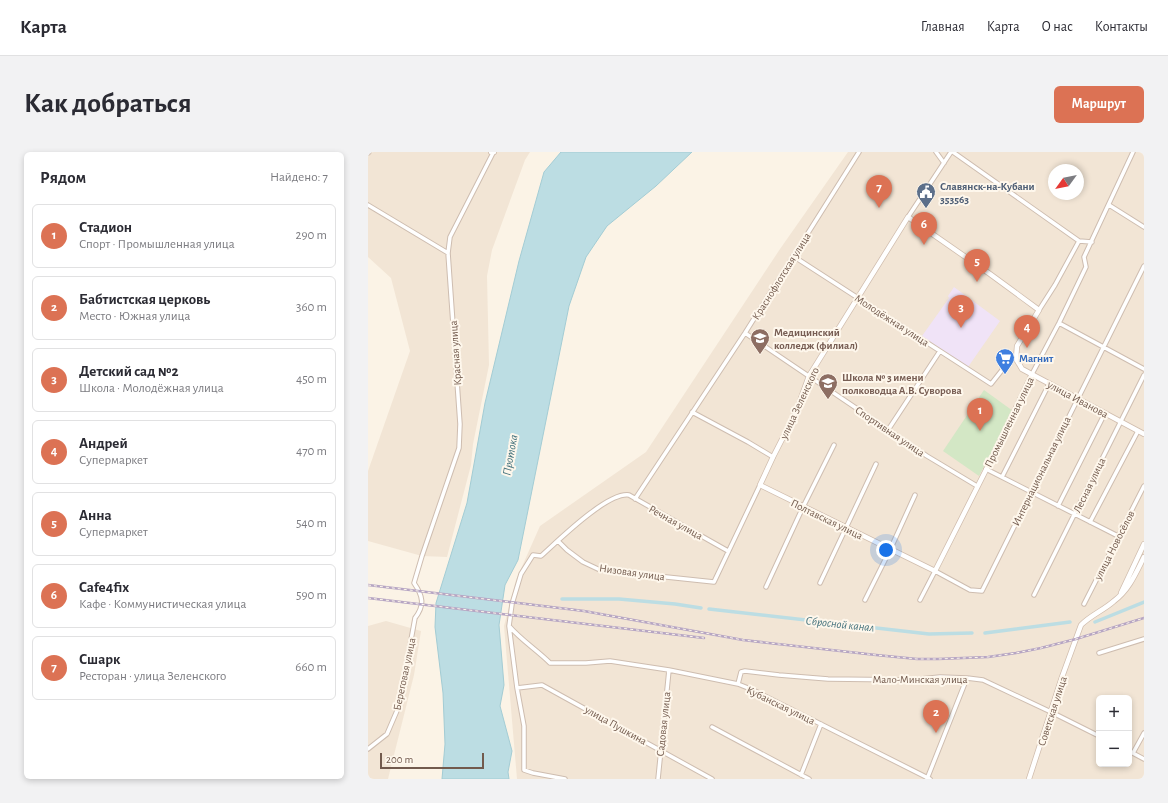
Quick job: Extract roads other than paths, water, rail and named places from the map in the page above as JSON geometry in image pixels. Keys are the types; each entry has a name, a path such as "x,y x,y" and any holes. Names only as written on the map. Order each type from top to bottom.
{"street":[{"name":"Красная улица","path":"418,613 421,609 422,595 414,583 459,448 460,424 448,253 450,237 493,152"},
{"name":"Краснофлотская улица","path":"636,499 745,333 859,152"},
{"path":"936,152 944,162"},
{"path":"952,152 1079,241 1092,242"},
{"name":"улица Зеленского","path":"714,582 796,412 809,376 908,217 952,152"},
{"name":"Промышленная улица","path":"920,600 1032,374 1059,323 1086,266 1084,257 1133,152"},
{"path":"368,205 448,253"},
{"path":"1109,206 1144,227"},
{"path":"908,217 1039,310"},
{"path":"1016,359 1017,346 1055,285 1079,241"},
{"name":"Молодёжная улица","path":"794,256 991,384 1010,360 1016,359"},
{"name":"Интернациональная улица","path":"982,591 1030,492 1144,266"},
{"path":"1059,323 1144,369"},
{"name":"Спортивная улица","path":"745,333 888,430 977,486"},
{"path":"888,430 940,351"},
{"name":"улица Иванова","path":"1016,359 1022,369 1144,434"},
{"name":"Лесная улица","path":"1034,595 1144,375"},
{"path":"1002,477 1049,384"},
{"path":"692,412 773,457"},
{"path":"1058,506 1105,413"},
{"path":"1090,522 1138,431"},
{"path":"766,587 834,445"},
{"path":"820,583 876,464"},
{"path":"986,469 1118,536"},
{"name":"Полтавская улица","path":"760,485 935,571 970,590 982,591"},
{"name":"улица Новосёлов","path":"1084,604 1144,486"},
{"name":"Речная улица","path":"558,541 602,505 624,494 629,495 728,551"},
{"path":"865,600 916,495"},
{"path":"558,541 541,556 533,555 521,574 512,604 509,626 517,688 524,726 524,770 565,779"},
{"name":"Низовая улица","path":"558,541 583,562 600,570 714,582"},
{"path":"1120,596 1126,580 1144,544"},
{"name":"Советская улица","path":"1029,779 1052,712 1062,677 1081,625 1087,618 1115,601 1120,596 1132,582 1144,557"},
{"path":"1126,580 1127,583 1132,582"},
{"name":"Береговая улица","path":"368,749 388,734 399,706 415,618 418,613"},
{"name":"Кубанская улица","path":"509,626 519,638 537,650 550,663 610,661 669,670 738,684 753,690 928,779"},
{"path":"1099,653 1144,639"},
{"name":"Садовая улица","path":"658,779 669,670"},
{"name":"Мало-Минская улица","path":"738,684 741,672 745,671 779,676 828,679 910,680 940,677 983,680 1096,734"},
{"path":"928,779 967,678"},
{"name":"улица Пушкина","path":"517,688 542,685 712,779"},
{"path":"801,774 821,724"},
{"path":"712,727 809,779"},
{"path":"1132,751 1144,733"},
{"path":"1132,753 1144,759"}],"water":[{"name":"Протока","path":"561,152 692,152 656,186 607,226 586,257 569,306 518,560 505,585 499,625 504,685 500,706 512,751 508,772 509,779 442,779 445,744 443,693 435,627 436,603 467,503 485,403 519,261 544,172"}],"waterway":[{"name":"Сбросной канал","path":"562,599 619,599 701,608"},
{"name":"Сбросной канал","path":"1095,622 1144,602"},
{"name":"Сбросной канал","path":"709,609 929,634 972,633"},
{"name":"Сбросной канал","path":"985,633 1070,622"}],"railway":[{"path":"368,585 584,611 743,640 917,659 988,657 1016,653 1076,639 1144,618"},
{"path":"368,598 704,638"}],"place":[{"name":"Сшарк","path":"879,208"},
{"name":"Славянск-на-Кубани 353563","path":"926,209"},
{"name":"Cafe4fix","path":"924,245"},
{"name":"Анна","path":"977,282"},
{"name":"Детский сад №2","path":"961,328"},
{"name":"Андрей","path":"1027,348"},
{"name":"Медицинский колледж (филиал)","path":"760,355"},
{"name":"Магнит","path":"1005,375"},
{"name":"Школа № 3 имени полководца А.В. Суворова","path":"828,400"},
{"name":"Стадион","path":"980,431"},
{"name":"Бабтистская церковь","path":"936,733"}]}
